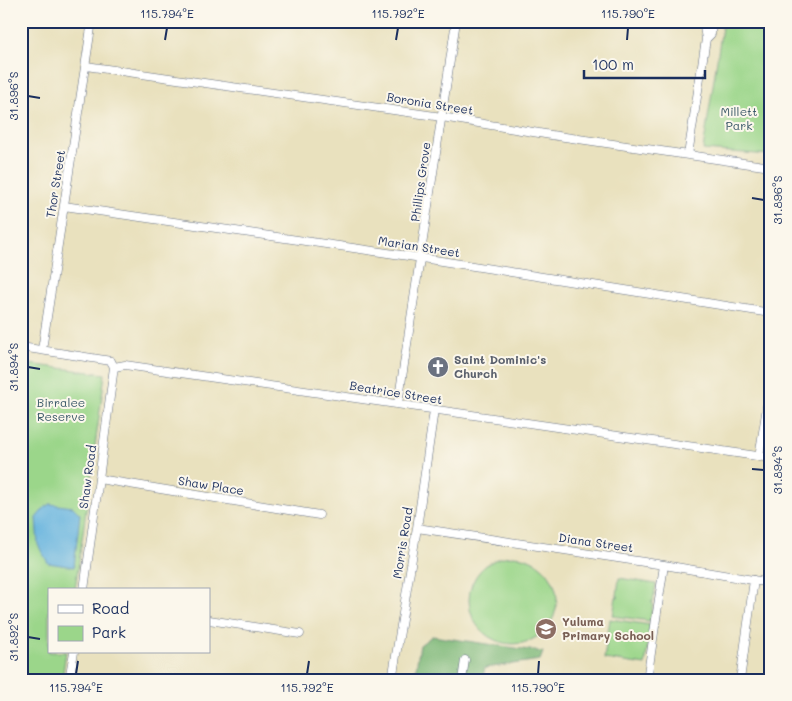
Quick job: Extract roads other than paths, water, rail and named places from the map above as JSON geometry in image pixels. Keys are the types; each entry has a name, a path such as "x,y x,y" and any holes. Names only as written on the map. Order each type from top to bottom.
{"street":[{"name":"Thor Street","path":"42,350 92,21"},
{"name":"Phillips Grove","path":"398,404 422,258 456,21"},
{"path":"706,39 711,34 712,21"},
{"path":"688,155 706,39 703,22"},
{"name":"Boronia Street","path":"86,66 442,117 551,136 771,166"},
{"name":"Marian Street","path":"64,206 422,258 771,313"},
{"name":"Beatrice Street","path":"21,347 111,361 114,367 126,365 771,458"},
{"name":"Shaw Road","path":"84,588 114,367"},
{"path":"759,457 771,382"},
{"name":"Morris Road","path":"392,680 434,410"},
{"name":"Shaw Place","path":"99,480 319,515"},
{"name":"Diana Street","path":"417,528 771,583"},
{"path":"647,680 664,565"},
{"path":"740,680 754,580"},
{"path":"210,620 300,634"},
{"path":"69,680 74,654"},
{"path":"462,680 466,660"}],"water":[{"path":"50,504 73,507 80,514 74,567 48,563 38,545 36,518"}],"place":[{"name":"Saint Dominic's Church","path":"438,367"},
{"name":"Yuluma Primary School","path":"546,629"}],"park label":[{"name":"Millett Park","path":"739,119"},
{"name":"Birralee Reserve","path":"61,410"}]}
